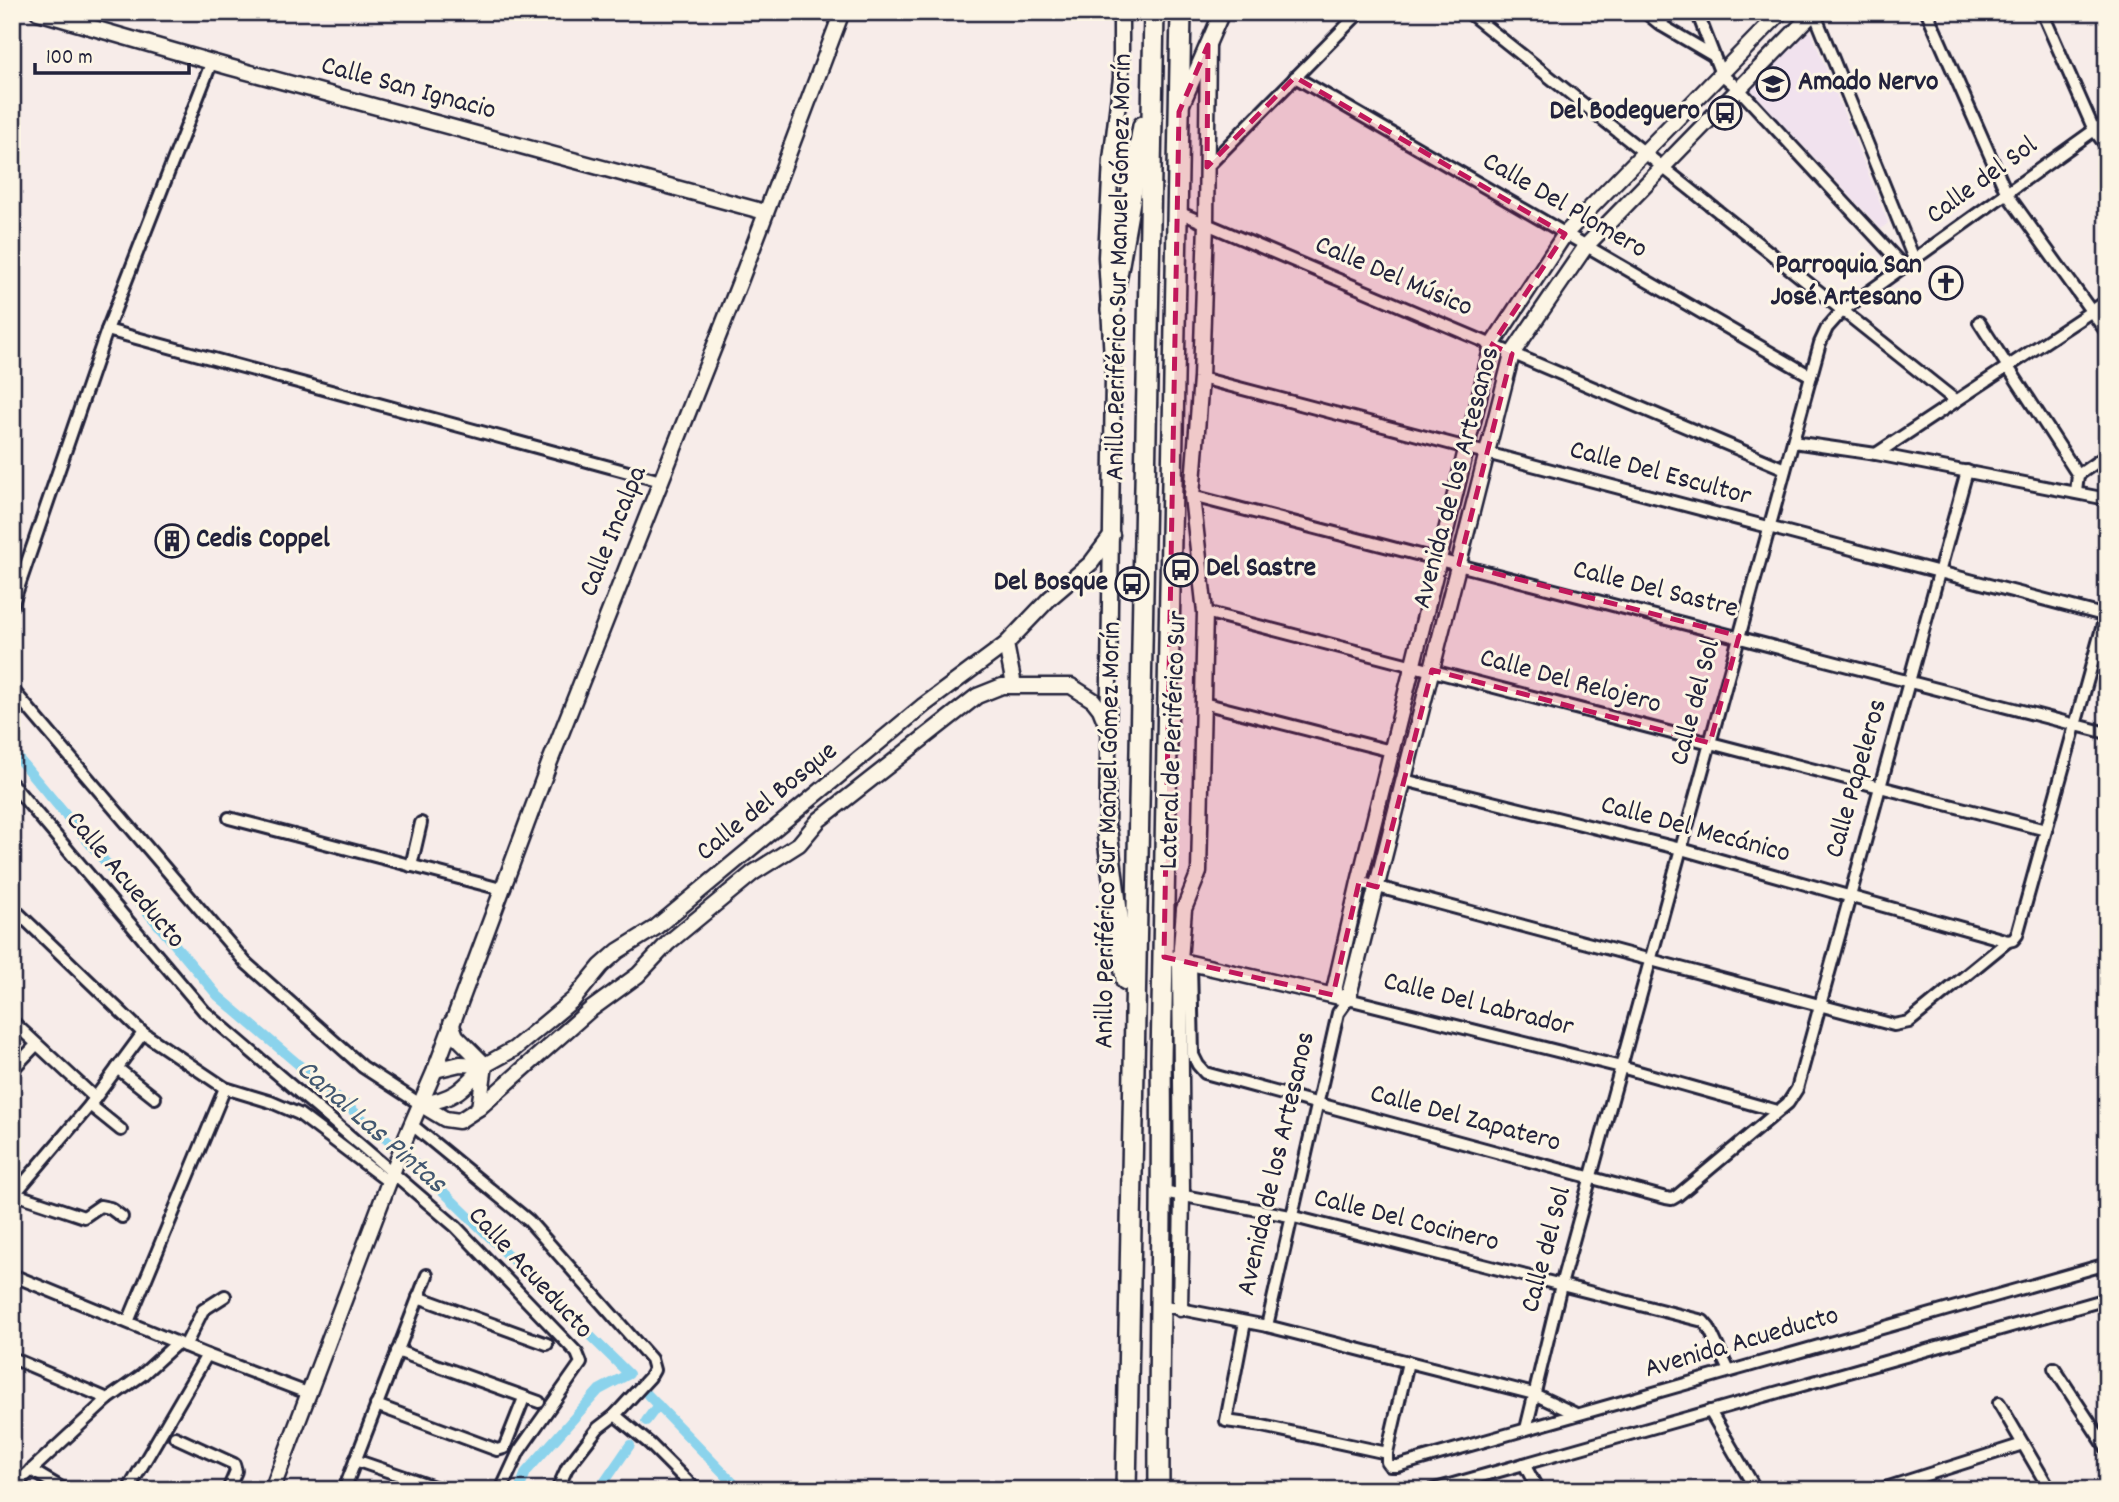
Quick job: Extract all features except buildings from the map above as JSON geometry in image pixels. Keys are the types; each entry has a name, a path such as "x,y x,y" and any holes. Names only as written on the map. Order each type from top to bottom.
{"highway":[{"name":"Anillo Periférico Sur Manuel Gómez Morín","path":"1126,1490 1154,12"},
{"name":"Anillo Periférico Sur Manuel Gómez Morín","path":"1159,1490 1157,1406 1170,1307 1172,1194 1161,1060 1178,960 1176,211 1181,12"},
{"path":"1111,310 1154,63"},
{"path":"1107,832 1134,1047"}],"street":[{"name":"Calle San Ignacio","path":"38,12 765,212"},
{"name":"Calle Incalpa","path":"420,1104 842,12"},
{"path":"1107,832 1113,375 1106,257 1111,160 1121,78 1121,12"},
{"path":"1179,112 1222,12"},
{"path":"1207,167 1360,12"},
{"path":"1468,12 1956,401"},
{"path":"1645,12 1661,25 1714,56"},
{"path":"1661,25 1667,12"},
{"path":"1697,12 1721,74 1739,89 1904,267"},
{"name":"Avenida de los Artesanos","path":"1338,1013 1333,995 1359,882 1492,345 1565,234 1781,12"},
{"path":"1814,12 1914,259"},
{"name":"Avenida de los Artesanos","path":"1267,1326 1338,1013 1348,999 1512,354 1586,246 1814,12"},
{"path":"1927,12 2007,194 2107,333"},
{"path":"2042,12 2094,130 2107,147"},
{"name":"Lateral de Periférico Sur","path":"1178,960 1184,909 1199,872 1205,612 1192,496 1201,378 1208,45"},
{"path":"12,606 107,330 212,61"},
{"name":"Calle Del Plomero","path":"1295,77 1811,376"},
{"name":"Calle del Sol","path":"1525,1429 1561,1285 1650,960 1811,376 1827,328 1842,311 2107,121"},
{"name":"Calle Del Músico","path":"1176,211 1785,469"},
{"path":"1877,454 2107,301"},
{"path":"1979,322 2078,475 2076,492"},
{"path":"107,330 661,481"},
{"name":"Calle Del Escultor","path":"1201,378 2106,614"},
{"path":"1793,442 1877,454 2107,499"},
{"path":"2078,475 2107,455"},
{"name":"Calle Papeleros","path":"1793,1098 1967,471"},
{"name":"Calle Del Sastre","path":"1192,496 2107,733"},
{"name":"Calle del Bosque","path":"435,1070 460,1064 485,1065 514,1049 545,1025 575,999 601,966 618,951 655,928 924,705 1006,644 1050,598 1091,563 1112,535"},
{"name":"Calle Del Relojero","path":"1205,612 2046,830"},
{"path":"1359,882 1901,1025 1909,1022 2017,935 2106,614"},
{"path":"1006,644 1014,685"},
{"name":"Calle del Bosque","path":"420,1104 445,1119 459,1121 479,1108 590,1010 638,975 668,943 753,873 799,844 819,820 884,766 977,696 1002,686 1071,686 1083,691 1093,700 1108,729"},
{"path":"12,689 246,963 363,1067 420,1104 441,1102 460,1093 485,1065"},
{"path":"1203,703 1391,751"},
{"name":"Calle Del Mecánico","path":"1405,780 1681,849 2010,940"},
{"name":"Calle Acueducto","path":"12,784 204,1011 456,1227 577,1353 581,1363 519,1451 501,1490"},
{"path":"229,818 501,889"},
{"path":"411,866 421,823"},
{"path":"12,907 143,1033 225,1088 299,1114 393,1172"},
{"name":"Calle Del Labrador","path":"1178,960 1333,995 1621,1067 1777,1111"},
{"name":"Calle Del Zapatero","path":"1178,960 1193,1055 1205,1073 1672,1199 1793,1098"},
{"path":"12,1021 121,1129"},
{"path":"451,1023 456,1037 485,1065"},
{"path":"122,1217 110,1208 100,1206 84,1217 13,1196 92,1102 143,1033"},
{"path":"12,1070 36,1045"},
{"path":"479,1108 485,1065"},
{"path":"117,1068 155,1098"},
{"path":"128,1322 225,1088"},
{"path":"272,1490 420,1104"},
{"name":"Calle Acueducto","path":"408,1130 529,1221 651,1359 654,1370 650,1377 615,1415"},
{"name":"Calle Del Cocinero","path":"1172,1194 1290,1216 1703,1321 1730,1371"},
{"name":"Avenida Acueducto","path":"1387,1453 1387,1461 1391,1466 1397,1466 2107,1264"},
{"path":"12,1275 310,1394"},
{"path":"344,1490 427,1275"},
{"path":"12,1488 108,1399 181,1344 203,1310 225,1296"},
{"path":"418,1297 547,1344"},
{"name":"Avenida Acueducto","path":"1432,1490 2107,1299"},
{"path":"1170,1307 1267,1326 1534,1394 1576,1415"},
{"path":"1245,1322 1226,1420 1387,1453 1408,1362"},
{"path":"397,1351 538,1402"},
{"path":"128,1490 207,1355"},
{"path":"12,1358 108,1399"},
{"path":"2054,1368 2107,1449"},
{"path":"376,1405 497,1450 504,1448 524,1398"},
{"path":"1999,1403 2050,1490"},
{"path":"1710,1411 1756,1490"},
{"path":"557,1490 568,1468 598,1427 615,1415 650,1444 696,1490"},
{"path":"176,1437 234,1464 236,1471 228,1490"},
{"path":"1879,1490 2023,1444"},
{"path":"355,1460 443,1490"},
{"path":"1524,1464 1538,1490"},
{"path":"30,1470 65,1490"}],"highlighted area":[{"path":"1208,45 1207,167 1295,77 1565,234 1492,345 1512,354 1459,564 1739,636 1710,743 1432,670 1377,887 1359,882 1333,995 1164,957 1179,112"}],"shaded area":[{"path":"1810,29 1888,223 1881,229 1751,90"}],"waterway":[{"name":"Canal Las Pintas","path":"12,751 218,996 412,1161 629,1374 599,1390 526,1472 519,1490"},
{"path":"648,1395 740,1490"},
{"path":"646,1421 658,1405"},
{"path":"599,1490 630,1445"}],"place":[{"name":"Amado Nervo","path":"1773,84"},
{"name":"Del Bodeguero","path":"1725,113"},
{"name":"Parroquia San José Artesano","path":"1946,283"},
{"name":"Cedis Coppel","path":"172,541"},
{"name":"Del Sastre","path":"1181,570"},
{"name":"Del Bosque","path":"1132,584"}]}
